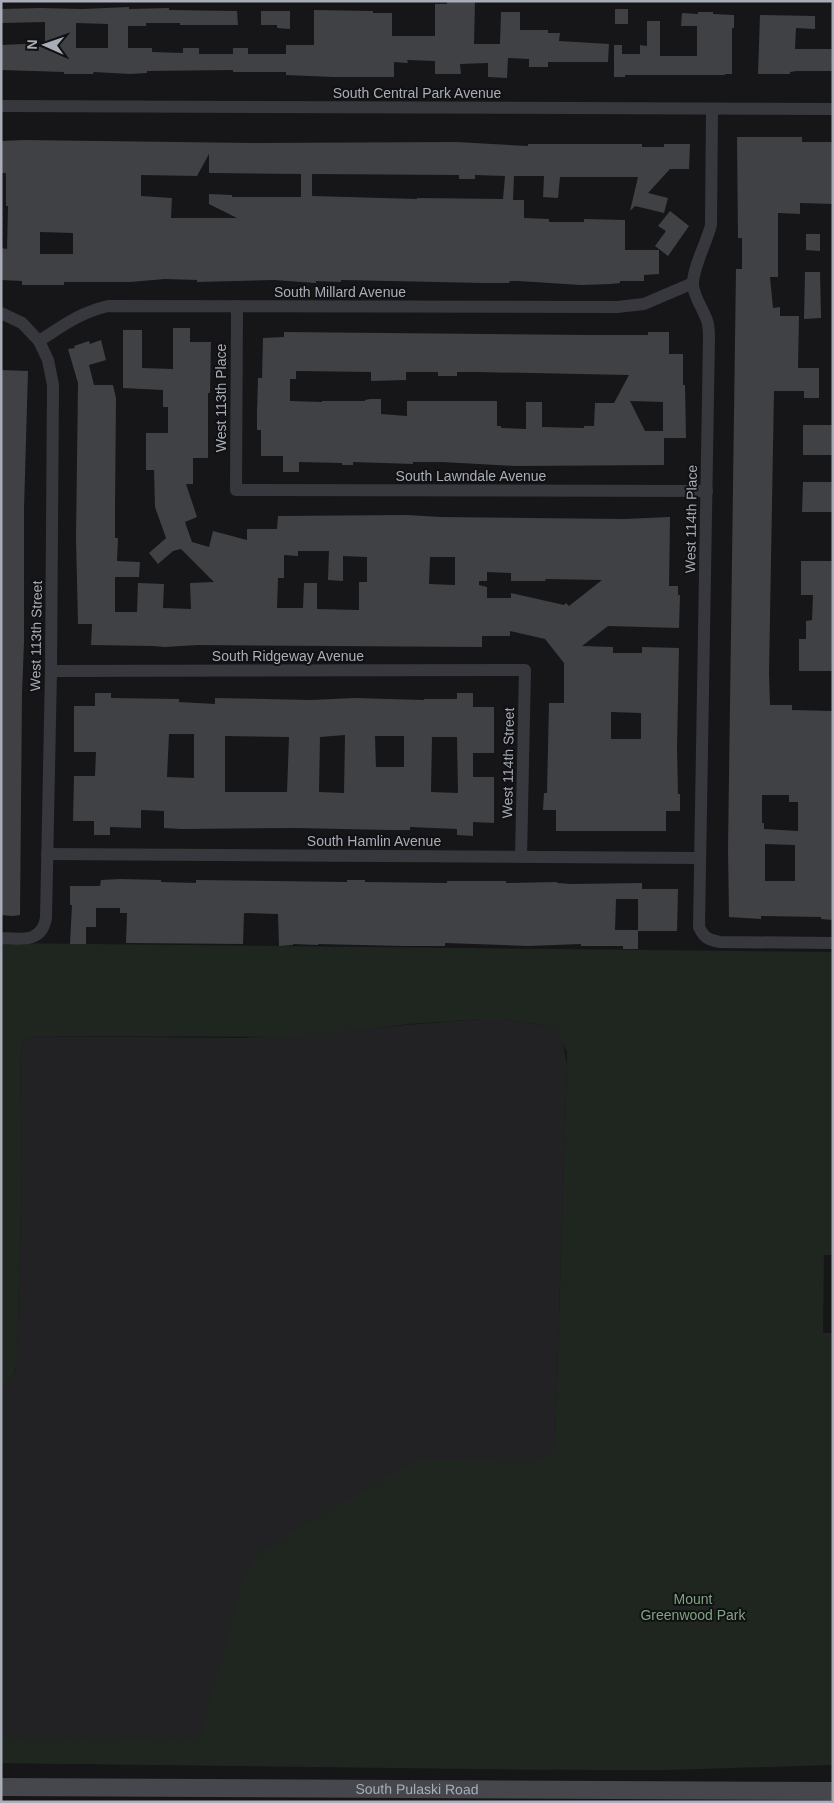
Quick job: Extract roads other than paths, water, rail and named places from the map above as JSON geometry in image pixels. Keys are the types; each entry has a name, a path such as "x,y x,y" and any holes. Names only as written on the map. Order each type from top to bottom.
{"main road":[{"name":"South Pulaski Road","path":"1,1786 833,1791"}],"street":[{"name":"South Central Park Avenue","path":"1,106 833,109"},
{"path":"693,282 711,225 712,108"},
{"name":"South Millard Avenue","path":"39,341 72,319 89,311 108,306 617,308 644,304 693,282"},
{"name":"West 114th Place","path":"693,282 696,298 707,318 709,328 699,927 703,935 709,940 720,942 833,943"},
{"name":"West 113th Place","path":"236,490 237,306"},
{"path":"1,313 22,323 39,341"},
{"name":"West 113th Street","path":"1,938 27,939 40,933 46,918 51,671 53,385 48,360 39,341"},
{"name":"South Lawndale Avenue","path":"236,490 707,491"},
{"name":"South Ridgeway Avenue","path":"51,671 525,670"},
{"name":"West 114th Street","path":"521,856 525,670"},
{"name":"South Hamlin Avenue","path":"47,854 700,858"}],"park label":[{"name":"Mount Greenwood Park","path":"693,1608"}]}
